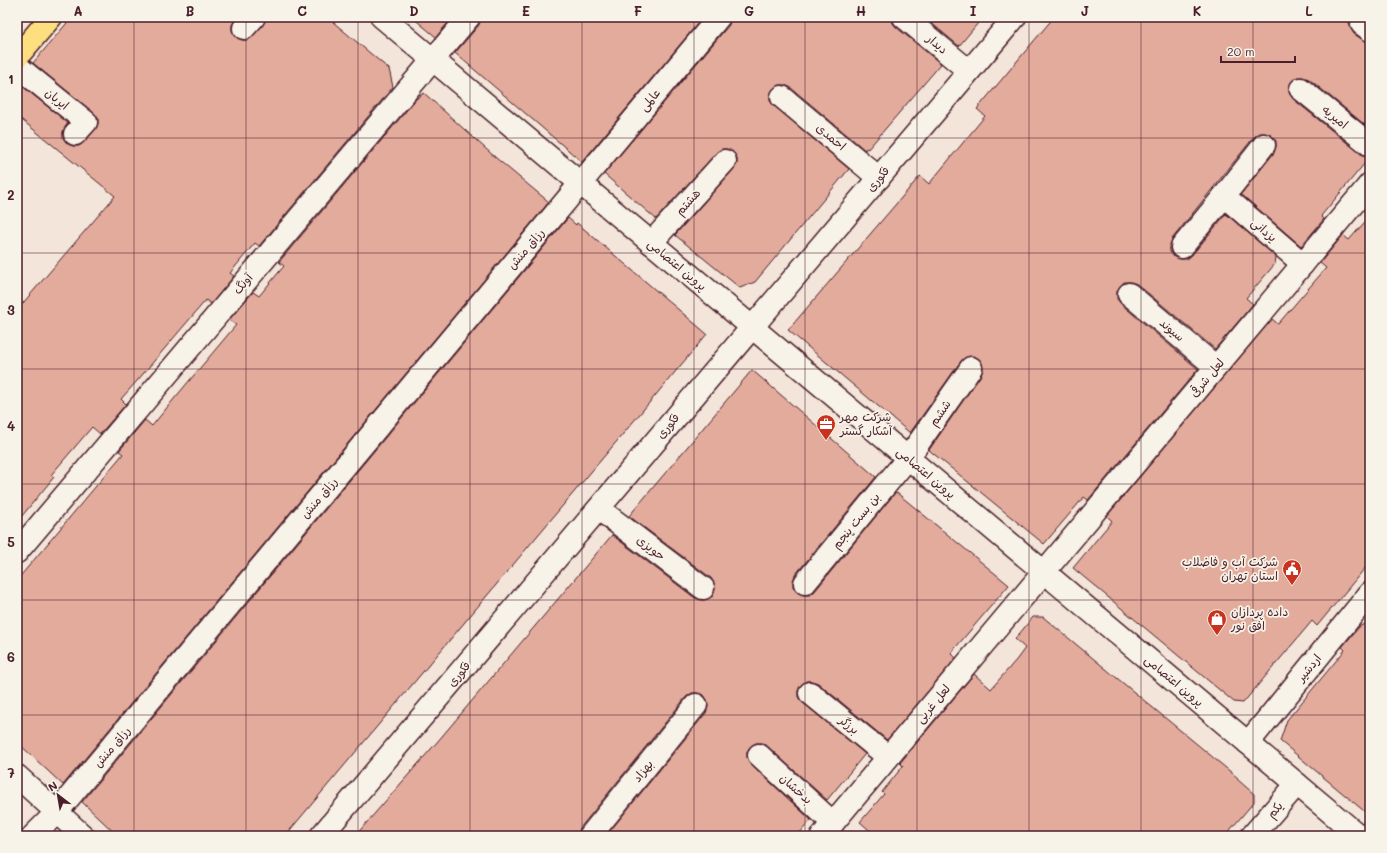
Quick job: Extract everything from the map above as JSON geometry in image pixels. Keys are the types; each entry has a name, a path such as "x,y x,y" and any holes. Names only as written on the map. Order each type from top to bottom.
{"main road":[{"path":"17,57 51,17"}],"street":[{"name":"پروین اعتصامی","path":"382,17 1359,836"},
{"name":"آونگ","path":"17,552 469,17"},
{"name":"عالمی","path":"581,183 719,17"},
{"name":"دیدار","path":"904,17 969,71"},
{"name":"فکوری","path":"321,836 1015,17"},
{"name":"ایربان","path":"17,66 86,122 75,134"},
{"name":"امیریه","path":"1301,89 1370,145"},
{"name":"احمدی","path":"782,97 879,178"},
{"path":"1182,247 1264,145"},
{"name":"هشتم","path":"651,243 725,161"},
{"name":"رزاق منش","path":"33,836 57,812 581,183"},
{"name":"لعل شرقی","path":"1044,572 1370,184"},
{"name":"یزدانی","path":"1224,196 1303,264"},
{"name":"سیوند","path":"1129,294 1216,367"},
{"name":"ششم","path":"908,458 971,368"},
{"name":"بن بست پنجم","path":"805,583 908,458"},
{"name":"حویزی","path":"598,509 703,588"},
{"name":"لعل غربی","path":"828,829 1044,572"},
{"name":"اردشیر","path":"1248,743 1370,593"},
{"name":"برزگر","path":"810,693 888,758"},
{"name":"بهزاد","path":"590,836 696,705"},
{"name":"بدخشان","path":"759,755 828,829"},
{"path":"17,776 83,836"},
{"name":"یکم","path":"1252,836 1297,784"}],"building":[{"path":"72,17 237,17 232,25 232,31 236,37 242,40 248,40 263,25 266,17 327,17 389,69 393,87 259,246 255,243 230,273 234,276 211,304 206,300 121,399 126,404 100,434 92,427 51,475 54,477 17,522 17,310 115,196 17,116 17,82 68,123 63,132 63,138 67,143 73,146 79,146 95,130 98,124 98,118 94,113 33,63"},
{"path":"412,17 453,17 436,37"},
{"path":"481,17 703,17 582,162 455,53 479,25"},
{"path":"731,17 892,17 892,22 896,27 941,64 868,149 866,148 865,150 790,87 778,85 773,89 770,95 770,101 774,106 849,169 755,282 740,288 675,235 734,169 737,164 737,158 733,152 727,149 722,149 716,153 656,219 604,174 729,25"},
{"path":"924,17 983,17 959,46"},
{"path":"1054,17 1342,17 1350,24 1354,34 1363,40 1370,42 1370,129 1309,79 1297,77 1292,81 1289,87 1289,93 1293,99 1362,155 1370,157 1321,216 1324,219 1301,246 1241,194 1274,153 1276,147 1276,141 1271,135 1260,133 1254,137 1172,239 1170,245 1170,252 1174,257 1187,259 1226,214 1276,257 1275,264 1246,298 1253,304 1215,349 1137,284 1124,282 1120,286 1117,292 1117,299 1121,304 1198,369 1088,500 1084,497 1044,544 929,450 981,375 983,369 982,363 978,358 972,356 966,357 961,361 910,433 788,330 920,176 929,184 985,116 977,109"},
{"path":"424,93 496,158 549,202 63,785 17,742 17,580 123,454 119,451 145,420 152,426 236,325 229,320 253,292 259,296 284,266 279,262 417,98"},
{"path":"1370,216 1370,562 1317,626 1312,621 1243,703 1234,702 1073,568 1112,521 1107,516 1272,319 1278,324 1326,268 1320,263 1343,235 1349,240"},
{"path":"568,218 576,225 577,223 707,334 285,836 118,836 82,802"},
{"path":"752,370 876,477 795,575 793,587 797,592 803,595 810,595 815,591 895,493 897,493 1009,585 951,653 956,658 887,740 818,683 806,681 801,685 798,691 798,697 802,702 865,754 827,800 767,746 762,743 756,743 750,747 747,752 747,758 751,764 811,820 797,836 606,836 706,713 708,707 707,700 704,695 692,693 686,697 580,828 578,836 355,836 438,741 612,535 695,598 702,600 713,596 715,589 711,578 629,516"},
{"path":"1033,617 1043,617 1238,778 1237,779 1254,794 1254,802 1225,836 876,836 860,822 884,794 882,792 903,766 900,763 974,674 991,689 1017,659 1025,648 1015,639"},
{"path":"1370,622 1370,816 1280,741 1287,720 1345,650 1342,647 1360,626"}],"place":[{"name":"شرکت مهر آشکار گستر","path":"826,441"},
{"name":"شرکت آب و فاضلاب استان تهران","path":"1292,586"},
{"name":"داده پردازان افق نور","path":"1217,636"}]}
